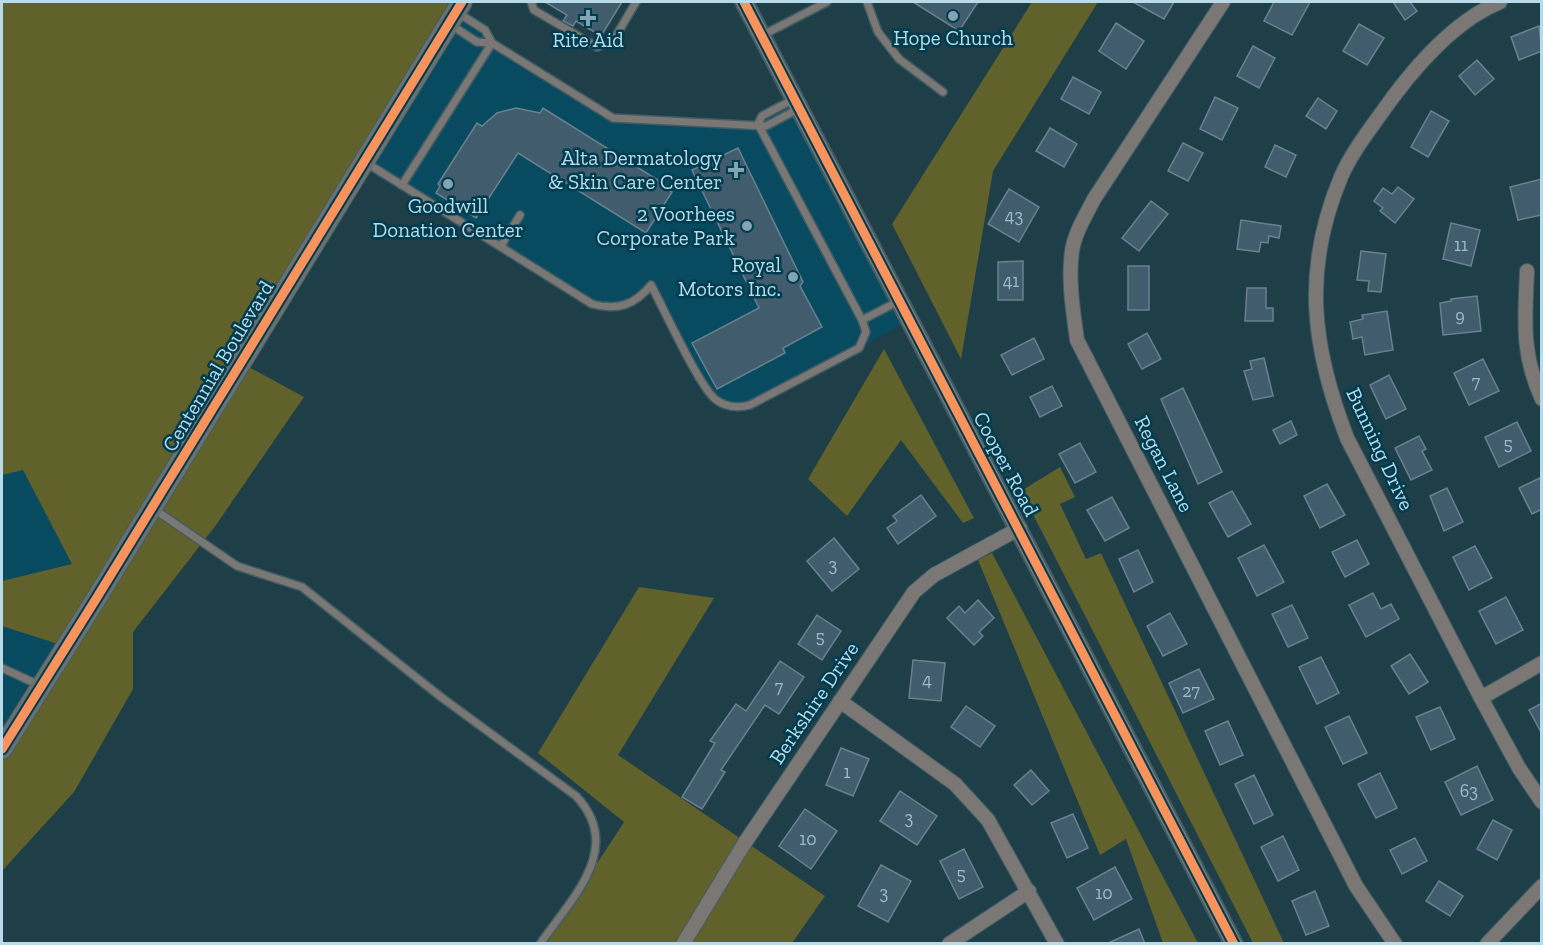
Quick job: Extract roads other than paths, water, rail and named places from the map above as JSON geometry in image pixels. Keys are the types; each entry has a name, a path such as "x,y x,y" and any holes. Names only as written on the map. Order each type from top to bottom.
{"main road":[{"name":"Centennial Boulevard","path":"2,749 455,12"}],"street":[{"name":"Regan Lane","path":"1222,2 1101,189 1078,230 1072,250 1071,297 1077,340 1356,886 1395,944"},
{"name":"Bunning Drive","path":"1500,2 1485,8 1414,68 1341,176 1322,234 1314,297 1318,346 1330,394 1347,438 1481,698 1519,768 1542,802"},
{"name":"Cooper Road","path":"749,3 761,36 796,104 1020,528 1234,944"},
{"path":"1527,271 1527,356 1530,373 1542,399"},
{"name":"Berkshire Drive","path":"683,944 744,844 914,592 934,575 1020,528"},
{"path":"1481,698 1542,663"},
{"path":"840,701 955,784 988,820 1057,944"},
{"path":"1486,944 1542,886"},
{"path":"949,944 1029,891"}],"lane":[{"path":"531,2 534,10 597,47 613,41 636,2"},
{"path":"761,36 827,2"},
{"path":"867,2 878,32 899,59 943,92"},
{"path":"455,12 477,42 492,43 613,118 766,126 796,104"},
{"path":"455,12 485,30 492,43"},
{"path":"402,185 492,43"},
{"path":"364,161 592,304 606,308 632,303 651,285 708,392 727,406 750,405 859,348 865,338 862,320 758,124"},
{"path":"501,246 520,215"},
{"path":"862,320 899,301"},
{"path":"152,507 237,566 302,587 441,697 576,796 590,810 597,834 595,855 587,875 540,944"},
{"path":"2,668 41,686"}],"place":[{"name":"Hope Church","path":"953,16"},
{"name":"Rite Aid","path":"588,18"},
{"name":"Alta Dermatology & Skin Care Center","path":"736,170"},
{"name":"Goodwill Donation Center","path":"448,184"},
{"name":"2 Voorhees Corporate Park","path":"747,226"},
{"name":"Royal Motors Inc.","path":"793,277"}]}
